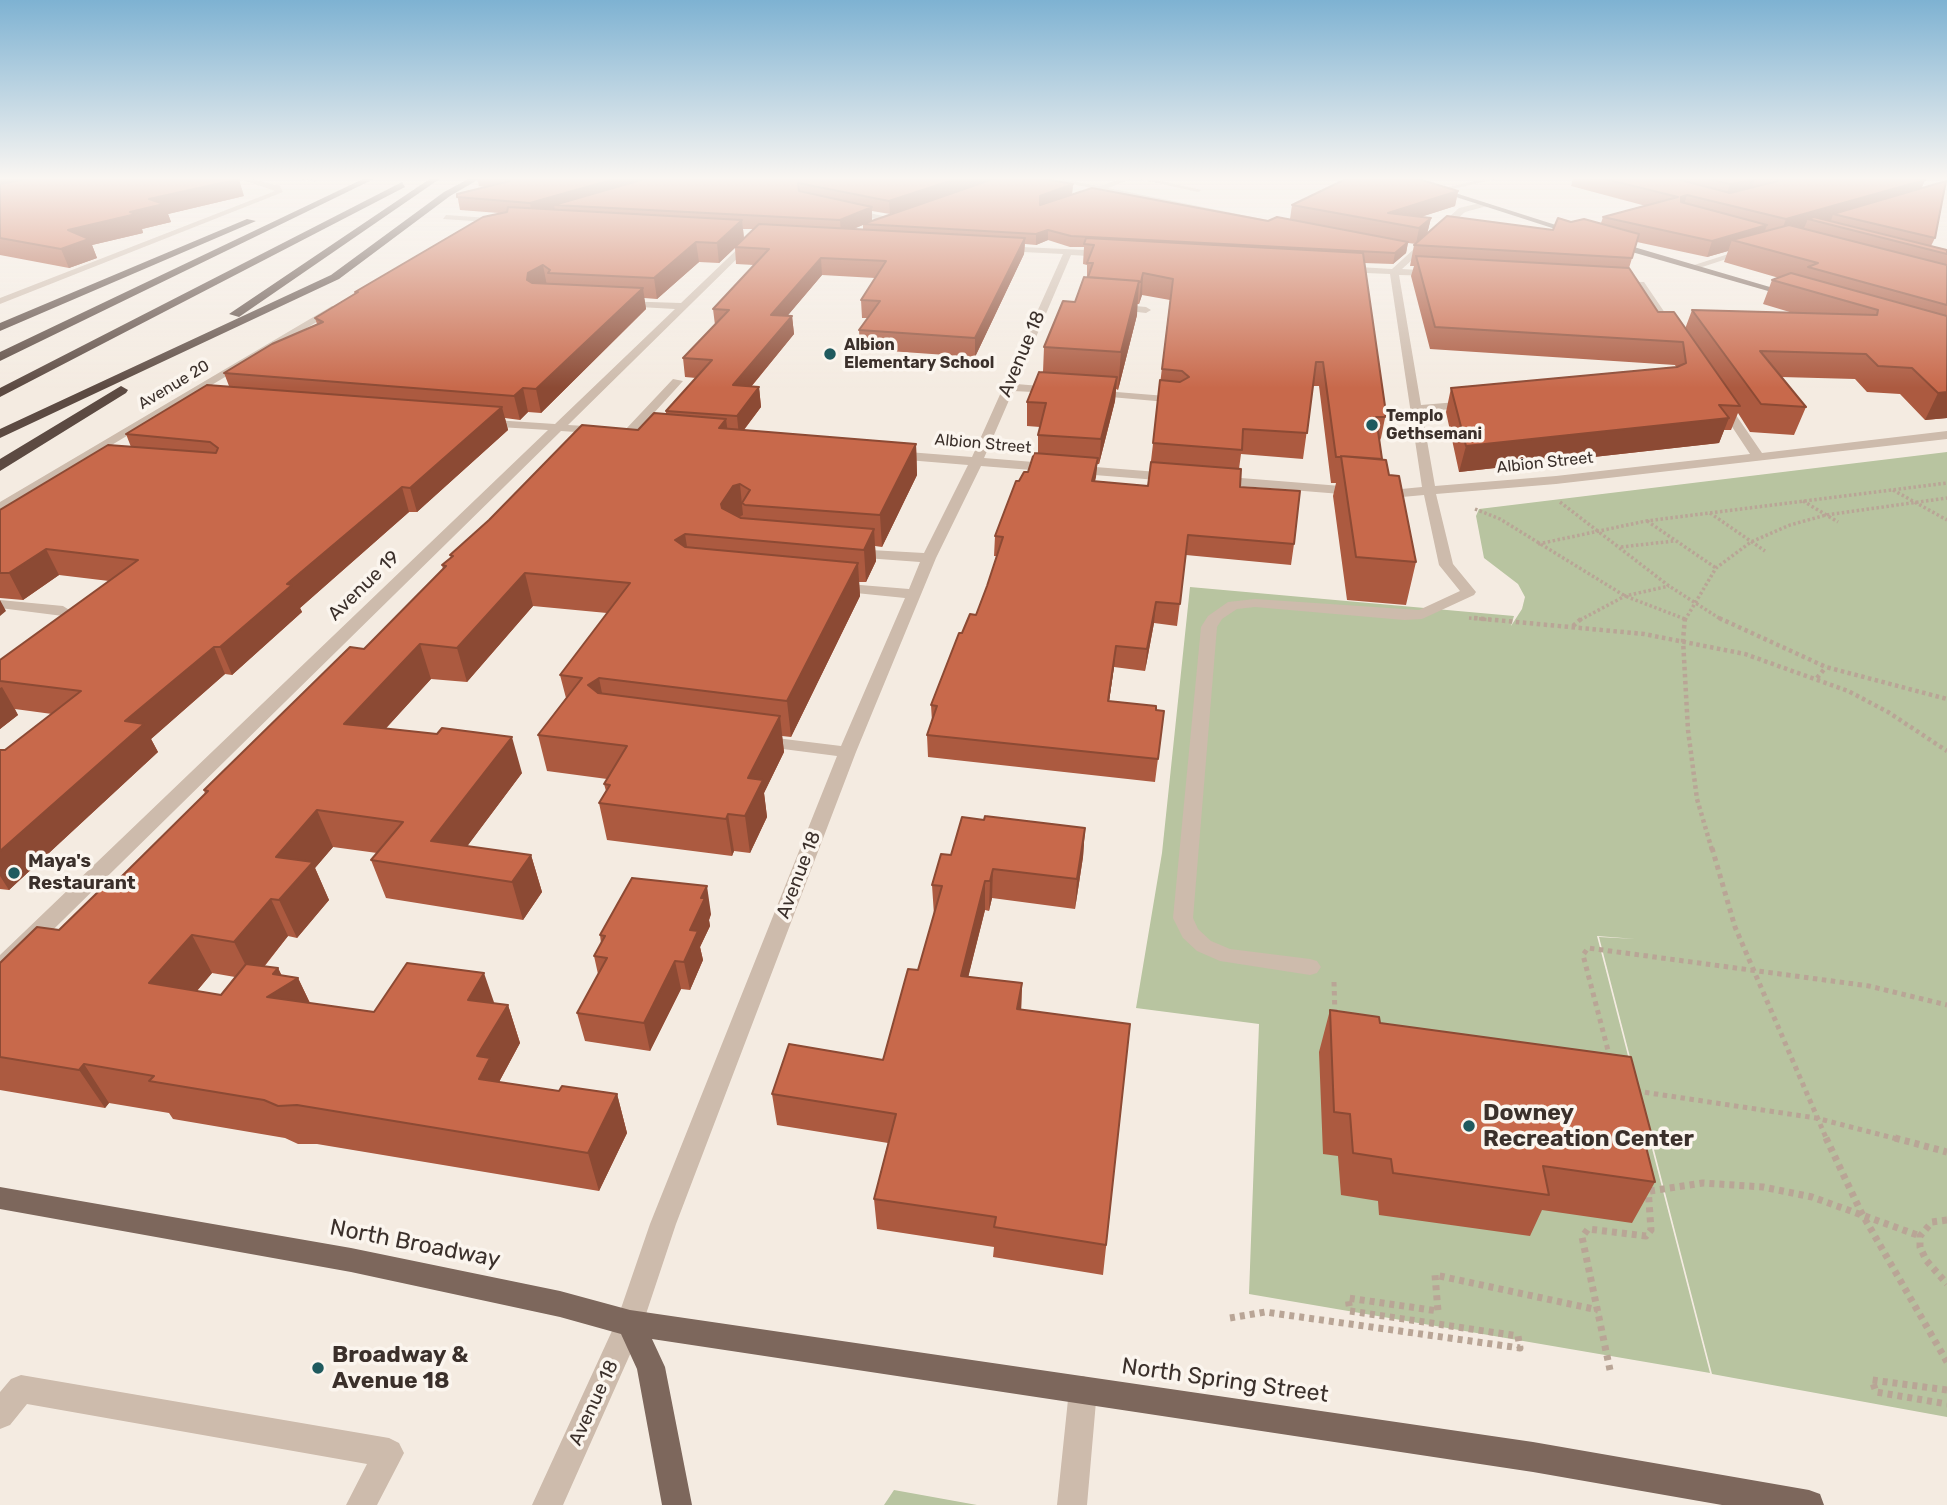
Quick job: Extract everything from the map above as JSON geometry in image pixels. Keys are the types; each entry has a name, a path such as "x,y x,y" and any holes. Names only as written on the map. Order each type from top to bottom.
{"highway":[{"path":"0,327 186,248"},
{"path":"0,357 225,248"},
{"path":"0,393 281,248"},
{"path":"0,466 104,401 333,248"},
{"path":"0,434 335,277 374,248"}],"main road":[{"path":"1630,248 1809,300"},
{"name":"North Broadway","path":"0,1198 208,1237 351,1260 561,1304 631,1323"},
{"path":"631,1323 651,1367 677,1505"},
{"name":"North Spring Street","path":"631,1323 1534,1457 1809,1505"}],"street":[{"path":"0,301 135,248"},
{"name":"Avenue 19","path":"0,968 743,248"},
{"path":"1006,248 1122,255"},
{"path":"1408,248 1420,250"},
{"path":"1693,267 1755,249"},
{"path":"1394,272 1420,250"},
{"name":"Avenue 18","path":"547,1505 631,1323 663,1224 847,752 929,558 1050,303 1068,252"},
{"path":"1326,268 1449,275"},
{"path":"1310,967 1227,956 1204,946 1191,933 1183,918 1209,627 1216,616 1233,605 1255,603 1404,615 1422,614 1469,592 1446,565 1394,272"},
{"path":"1600,282 1641,284 1680,342"},
{"name":"Avenue 20","path":"0,508 349,299"},
{"path":"605,302 684,306"},
{"path":"1108,307 1146,310"},
{"path":"629,433 677,381"},
{"path":"1008,387 1062,391"},
{"path":"1711,388 1758,456"},
{"path":"1075,392 1178,400"},
{"path":"182,399 209,401"},
{"path":"1417,409 1483,403"},
{"path":"465,420 643,434"},
{"name":"Albion Street","path":"878,453 1391,494 1947,435"},
{"path":"82,459 101,461"},
{"path":"838,551 929,558"},
{"path":"823,586 914,594"},
{"path":"0,604 63,611"},
{"path":"737,738 847,752"},
{"path":"0,1415 21,1388 389,1453 361,1505"},
{"path":"1072,1505 1083,1391"}],"path":[{"path":"1538,544 1646,521 1947,483"},
{"path":"1892,489 1947,520"},
{"path":"1550,495 1669,586 1723,621 1826,667 1947,699"},
{"path":"1947,498 1826,515 1751,542 1716,568 1685,619 1683,640 1688,730 1697,799 1735,928 1816,1118 1861,1212 1947,1362"},
{"path":"1802,500 1838,522"},
{"path":"1465,505 1500,519 1625,596 1685,619"},
{"path":"1709,513 1765,551"},
{"path":"1646,521 1716,568"},
{"path":"1620,548 1674,541"},
{"path":"1573,627 1588,613 1625,596 1669,586"},
{"path":"1462,618 1683,640 1745,654 1817,678 1888,712 1947,751"},
{"path":"1817,678 1826,667"},
{"path":"1611,1061 1583,954 1588,948 1869,986 1947,1005"},
{"path":"1310,967 1324,968 1334,975 1335,1017"},
{"path":"1631,1090 1816,1118 1947,1152"},
{"path":"1610,1370 1582,1237 1588,1229 1646,1236 1651,1230 1650,1191 1646,1178"},
{"path":"1650,1191 1703,1183 1763,1187 1812,1197 1861,1212 1920,1236"},
{"path":"1947,1220 1932,1222 1920,1236 1920,1247 1926,1260 1947,1284"},
{"path":"1230,1318 1265,1312 1520,1348 1518,1336 1350,1311 1348,1298 1438,1311 1435,1275 1598,1310"},
{"path":"1947,1390 1872,1380 1876,1392 1947,1404"}],"green space":[{"path":"1947,452 1947,1417 1712,1374 1599,937 1636,939 1597,936 1710,1373 1249,1294 1259,1024 1136,1008 1162,853 1190,587 1514,616 1511,626 1522,609 1525,597 1518,584 1484,558 1476,516 1479,509"},
{"path":"894,1490 977,1505 884,1505"}],"building":[{"path":"430,248 689,248 654,278 548,273 550,270 543,265 528,273 527,280 532,283 643,288 536,389 523,388 514,396 224,373 272,344 323,322 315,318 358,292 355,292"},
{"path":"756,248 1020,248 975,338 859,330 880,301 861,300 886,261 821,258 771,315 792,316 733,385 759,387 737,416 666,411 712,360 683,358 729,310 713,309 769,249"},
{"path":"1093,248 1275,248 1363,253 1386,413 1385,417 1376,417 1382,459 1336,457 1323,362 1316,362 1307,433 1243,429 1242,450 1153,443 1160,380 1180,382 1189,377 1182,371 1162,369 1173,279 1143,273 1141,282 1088,277 1093,263 1087,263"},
{"path":"1304,248 1401,248 1395,253"},
{"path":"1468,248 1635,248 1632,258"},
{"path":"1763,248 1881,248 1947,265 1947,305 1808,267 1818,263"},
{"path":"1924,248 1947,250 1947,254"},
{"path":"1416,256 1629,268 1658,312 1674,312 1740,406 1719,405 1729,418 1466,446 1451,388 1677,367 1686,363 1683,342 1435,327"},
{"path":"1791,273 1947,316 1947,392 1938,393 1912,368 1878,366 1866,354 1760,351 1806,407 1761,404 1692,310 1877,315 1878,310 1772,280"},
{"path":"1084,277 1139,281 1121,352 1044,347 1063,301 1075,302"},
{"path":"1039,372 1117,377 1101,439 1038,435 1046,403 1027,402"},
{"path":"207,385 502,407 410,488 402,487 287,584 292,585 220,647 214,647 125,721 144,724 0,851 0,750 5,750 81,691 0,681 0,660 138,560 46,549 9,573 0,573 0,510 108,445 216,453 218,448 210,442 126,434"},
{"path":"654,413 726,419 719,428 916,444 880,515 745,505 742,503 750,490 740,484 733,486 721,504 722,508 741,518 874,529 864,550 685,534 675,540 685,547 858,563 787,701 599,678 588,685 598,693 780,716 748,778 763,780 745,816 728,814 726,819 599,803 610,785 604,784 627,746 538,735 582,678 560,675 630,583 525,573 457,648 420,644 344,724 437,734 442,728 512,737 431,841 531,855 512,882 371,860 403,822 317,810 276,857 313,862 279,900 271,899 234,942 192,935 149,983 221,995 246,964 278,968 273,974 298,978 267,997 374,1012 407,963 484,973 468,1000 508,1005 477,1056 490,1058 479,1079 559,1091 562,1086 617,1094 588,1153 297,1105 278,1106 264,1100 149,1081 154,1076 84,1064 79,1070 0,1057 0,963 37,927 59,930 100,890 116,877 120,878 208,791 204,790 350,647 364,649 446,566 442,565 453,556 450,555 489,520 582,425 638,430"},
{"path":"1034,453 1098,458 1092,481 1148,486 1151,462 1241,469 1240,487 1300,491 1294,544 1188,535 1180,604 1156,602 1147,649 1116,646 1108,701 1156,706 1156,710 1164,711 1158,759 927,735 937,706 931,705 959,633 962,633 970,614 976,615 987,586 1003,537 995,536 1006,507 1016,481 1019,481 1024,472 1028,472"},
{"path":"1341,456 1386,460 1389,475 1399,476 1416,562 1356,557"},
{"path":"985,816 1085,828 1077,879 993,869 990,881 985,881 961,976 1022,983 1017,1009 1130,1024 1106,1245 994,1227 996,1217 874,1199 896,1114 772,1094 789,1044 883,1060 908,969 918,970 942,886 932,885 941,854 951,855 962,817 984,820"},
{"path":"632,878 707,886 701,898 705,898 690,930 698,931 684,962 675,961 644,1023 577,1013 607,958 594,956 605,936 600,935"},
{"name":"Downey Recreation Center","path":"1330,1010 1379,1017 1380,1023 1631,1057 1653,1140 1644,1139 1655,1182 1543,1166 1549,1195 1393,1173 1391,1159 1353,1153 1350,1114 1334,1112"}],"place":[{"name":"Albion Elementary School","path":"830,354"},
{"name":"Templo Gethsemani","path":"1372,425"},
{"name":"Maya's Restaurant","path":"14,873"},
{"name":"Downey Recreation Center","path":"1469,1126"},
{"name":"Broadway & Avenue 18","path":"318,1368"}]}
